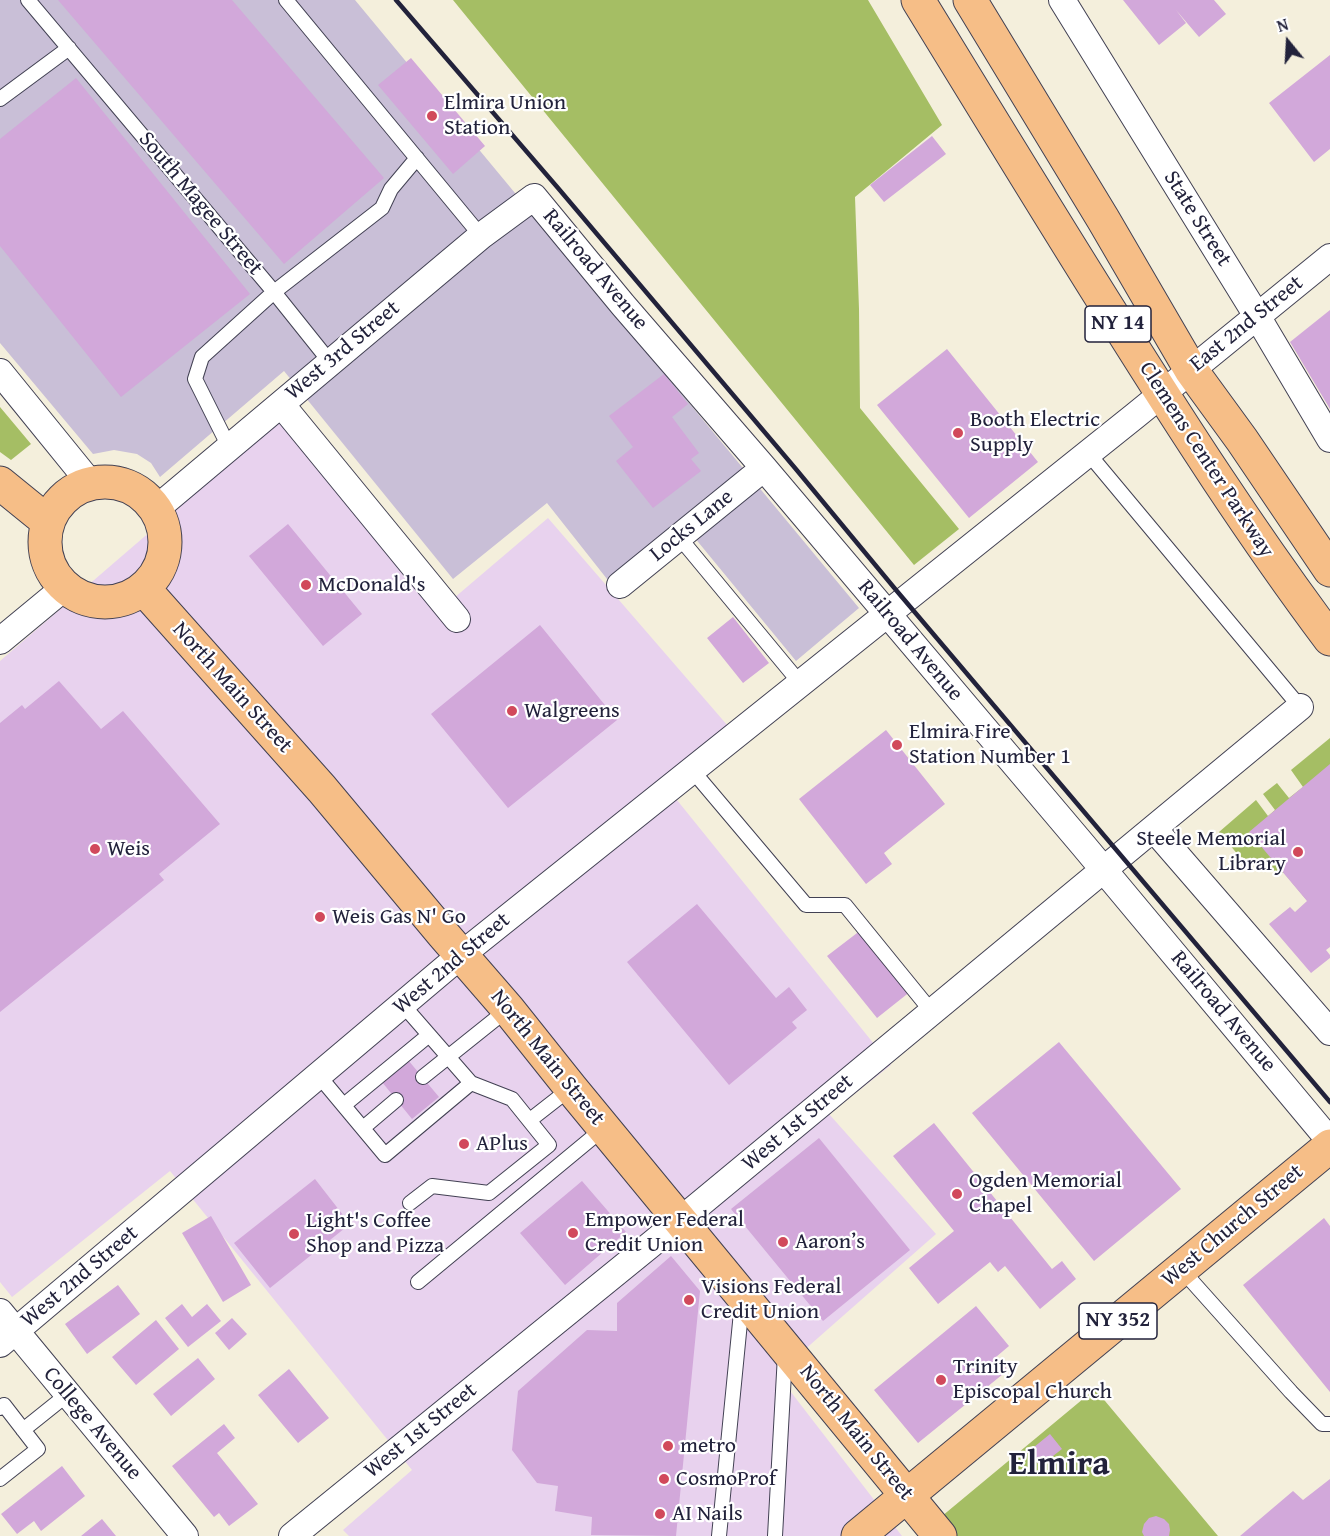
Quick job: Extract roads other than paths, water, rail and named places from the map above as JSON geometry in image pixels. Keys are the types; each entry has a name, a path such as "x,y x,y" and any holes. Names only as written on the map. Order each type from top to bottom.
{"main road":[{"name":"Clemens Center Parkway","path":"918,0 1162,394 1287,582 1330,639"},
{"name":"Clemens Center Parkway","path":"970,0 1109,229 1191,370 1242,440 1330,570"},
{"path":"106,482 135,489 147,498 156,510 163,523 166,537 165,552 161,566 144,589 132,597 104,603 90,601 64,588 49,565 45,550 45,537 48,522 55,509 65,498 77,489 106,482"},
{"path":"0,483 48,522"},
{"name":"North Main Street","path":"144,589 322,789 508,1009 940,1536"},
{"name":"West Church Street","path":"858,1536 1330,1146"}],"street":[{"name":"State Street","path":"1062,0 1330,439"},
{"name":"West 3rd Street","path":"156,510 481,236 534,197"},
{"name":"Railroad Avenue","path":"534,197 623,305 1103,869 1330,1141"},
{"name":"East 2nd Street","path":"912,594 1330,257"},
{"path":"0,372 91,484"},
{"path":"280,404 457,619"},
{"name":"Locks Lane","path":"620,585 764,468"},
{"path":"0,641 64,588"},
{"name":"West 2nd Street","path":"8,1338 462,955 912,594"},
{"name":"West 1st Street","path":"292,1536 680,1221 1300,707"},
{"path":"1154,829 1330,1032"},
{"name":"College Avenue","path":"0,1312 8,1338 68,1394 185,1536"}],"lane":[{"name":"South Magee Street","path":"28,0 274,292 330,362"},
{"path":"286,0 481,236"},
{"path":"0,99 69,48"},
{"path":"230,447 195,379 202,357 274,292 382,208 391,189 417,158"},
{"path":"1088,453 1300,707"},
{"path":"679,537 800,683"},
{"path":"692,770 806,904 845,905 932,1012"},
{"path":"403,1005 471,1083 512,1099 549,1145 489,1193 432,1186 410,1203"},
{"path":"423,1077 508,1009"},
{"path":"344,1105 429,1035"},
{"path":"319,1076 385,1155 471,1083"},
{"path":"530,1120 571,1088"},
{"path":"363,1128 396,1100"},
{"path":"418,1282 604,1128"},
{"path":"1181,1269 1306,1408 1322,1424 1330,1424"},
{"path":"719,1536 742,1296"},
{"path":"775,1536 785,1348"},
{"path":"23,1430 68,1394"},
{"path":"0,1408 4,1405 38,1449 0,1479"}],"railway":[{"path":"396,0 558,188 1330,1102"}],"place":[{"name":"Elmira Union Station","path":"432,116"},
{"name":"Booth Electric Supply","path":"958,433"},
{"name":"McDonald's","path":"306,585"},
{"name":"Walgreens","path":"512,711"},
{"name":"Elmira Fire Station Number 1","path":"897,745"},
{"name":"Weis","path":"95,849"},
{"name":"Steele Memorial Library","path":"1298,852"},
{"name":"Weis Gas N' Go","path":"320,917"},
{"name":"APlus","path":"464,1144"},
{"name":"Ogden Memorial Chapel","path":"957,1194"},
{"name":"Empower Federal Credit Union","path":"573,1233"},
{"name":"Light's Coffee Shop and Pizza","path":"294,1234"},
{"name":"Aaron’s","path":"783,1242"},
{"name":"Visions Federal Credit Union","path":"689,1300"},
{"name":"Trinity Episcopal Church","path":"941,1380"},
{"name":"metro","path":"668,1446"},
{"name":"CosmoProf","path":"664,1479"},
{"name":"AI Nails","path":"660,1514"}],"district":[{"name":"Elmira","path":"1059,1465"}]}
